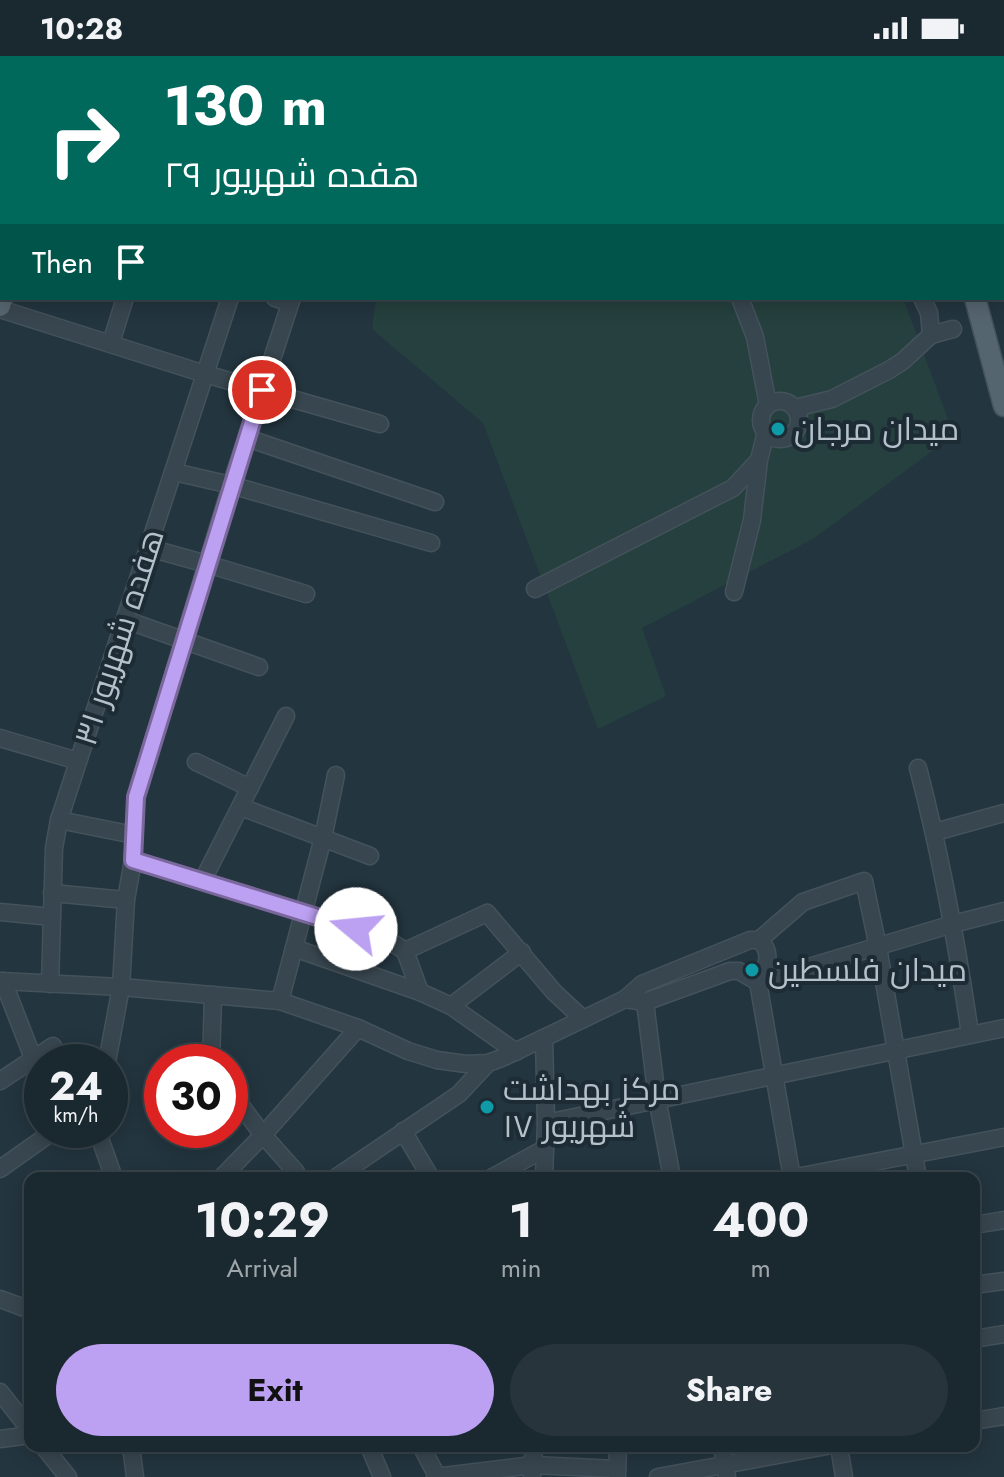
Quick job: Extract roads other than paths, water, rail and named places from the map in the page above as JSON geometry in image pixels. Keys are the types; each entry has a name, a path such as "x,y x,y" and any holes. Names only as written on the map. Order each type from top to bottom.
{"main road":[{"path":"976,300 1004,406"}],"street":[{"path":"111,343 124,300"},
{"name":"هفده شهریور ۳۱","path":"50,984 54,848 59,820 229,300"},
{"path":"110,1044 121,987 136,797 262,390 286,300"},
{"path":"741,300 755,337 768,405"},
{"path":"923,300 929,313 931,335"},
{"path":"0,307 205,374 380,424"},
{"path":"795,408 832,399 903,361 931,335 953,329"},
{"path":"782,401 795,408 799,421 792,434 778,438 766,432 761,418 768,405 782,401"},
{"path":"734,592 752,520 759,460 766,432"},
{"path":"247,438 435,502"},
{"path":"535,589 733,488 759,460"},
{"path":"174,472 231,485 431,543"},
{"path":"149,548 306,594"},
{"path":"126,620 259,667"},
{"path":"203,880 286,716"},
{"path":"0,738 78,761"},
{"path":"196,762 250,788"},
{"path":"918,768 935,832 953,924 970,1034"},
{"path":"280,1001 323,838 336,775"},
{"path":"241,807 370,856"},
{"path":"935,832 1004,813"},
{"path":"59,820 134,835"},
{"path":"133,860 382,936 405,951 420,992"},
{"path":"27,1044 2,981 121,987 280,1001 437,1060 488,1063 625,999 642,984 744,942 759,940 803,902 864,881 917,1172"},
{"path":"52,893 126,900"},
{"path":"625,999 645,1002 730,971 739,971 758,982 1004,911"},
{"path":"0,912 52,917"},
{"path":"405,951 487,913 554,992 583,1019"},
{"path":"759,940 768,954 768,966 758,982 791,1172"},
{"path":"294,948 451,1006 516,1052"},
{"path":"451,1006 522,952"},
{"path":"212,1044 213,995"},
{"path":"645,1002 657,1098 671,1172"},
{"path":"227,1172 358,1028"},
{"path":"546,1123 1004,1028"},
{"path":"544,1038 544,1172"},
{"path":"344,1172 459,1094 488,1063"},
{"path":"0,1081 24,1064"},
{"path":"248,1115 296,1172"},
{"path":"403,1131 427,1172"},
{"path":"822,1172 1004,1137"},
{"path":"0,1169 30,1148"},
{"path":"103,1148 112,1172"},
{"path":"502,1172 544,1149"},
{"path":"980,1224 1004,1220"},
{"path":"980,1284 1004,1281"},
{"path":"0,1299 24,1308"},
{"path":"980,1338 1004,1334"},
{"path":"0,1392 24,1424"},
{"path":"980,1420 1004,1416"},
{"path":"0,1439 24,1433"},
{"path":"48,1452 68,1477"},
{"path":"132,1452 135,1477"},
{"path":"372,1452 382,1477"},
{"path":"424,1452 436,1476 533,1471 617,1473 618,1452"},
{"path":"658,1477 726,1470 802,1452"},
{"path":"840,1452 844,1477"}],"place":[{"name":"میدان مرجان","path":"778,429"},
{"name":"میدان فلسطین","path":"752,970"},
{"name":"مرکز بهداشت ۱۷ شهریور","path":"487,1107"}]}
